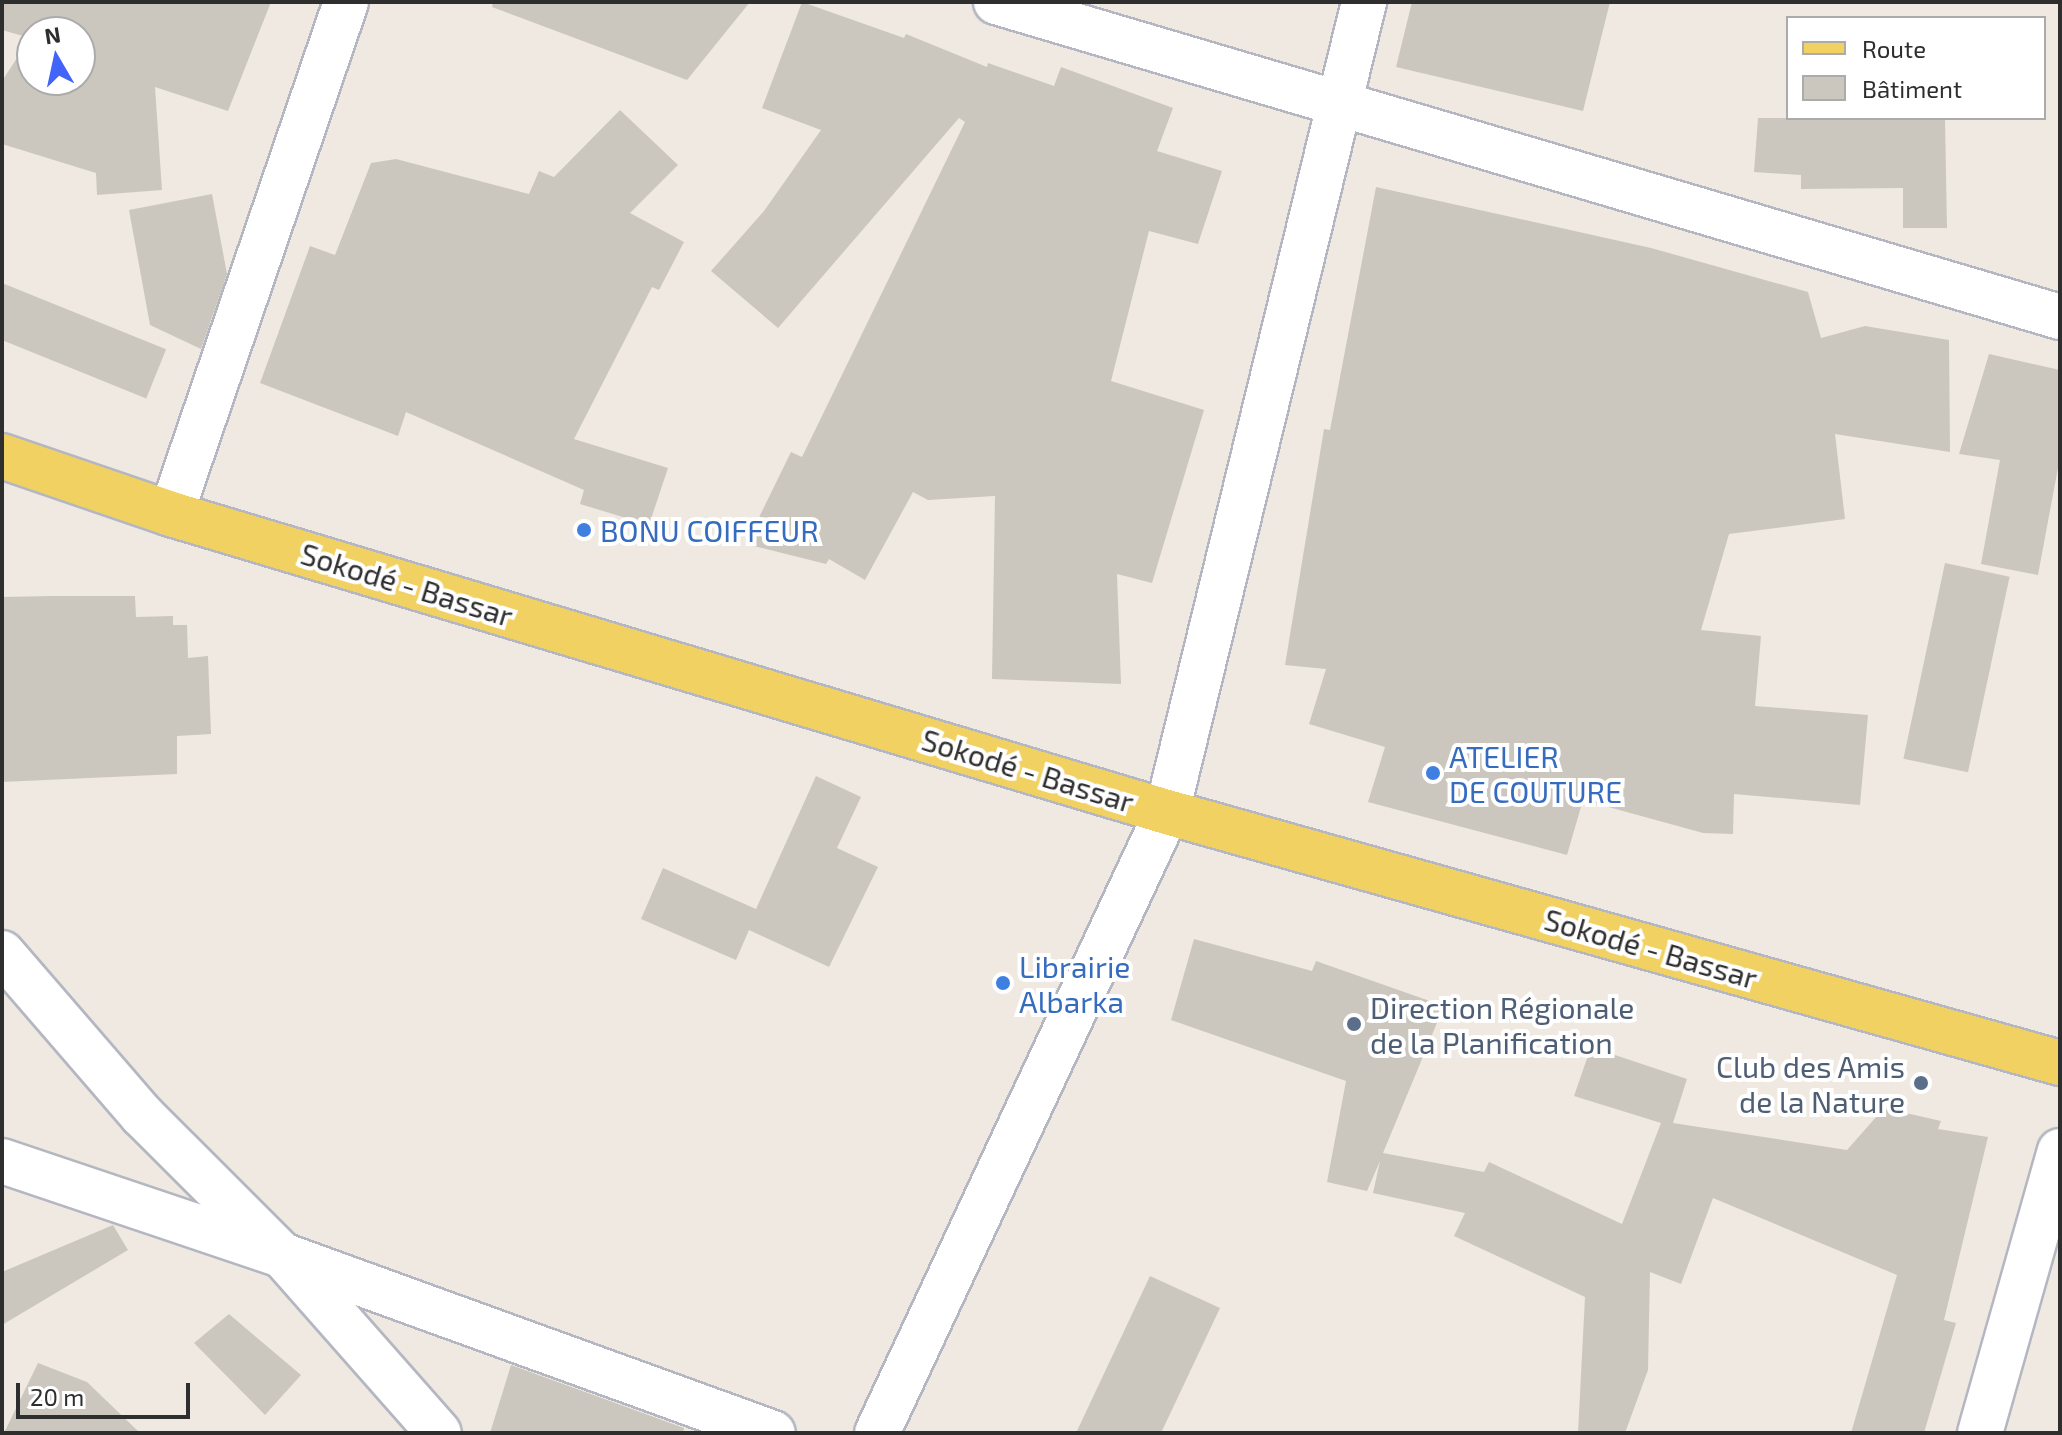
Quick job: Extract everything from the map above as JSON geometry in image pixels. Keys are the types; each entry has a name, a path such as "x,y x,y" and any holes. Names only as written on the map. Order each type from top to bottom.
{"main road":[{"name":"Sokodé - Bassar","path":"2,456 171,514 1167,812 2060,1063"}],"street":[{"path":"171,514 346,2"},
{"path":"996,2 2060,317"},
{"path":"877,1433 1167,812 1364,2"},
{"path":"2,953 142,1115 282,1255 439,1433"},
{"path":"1980,1433 2060,1151"},
{"path":"2,1161 282,1255 773,1433"}],"building":[{"path":"2,2 271,2 228,111 155,87 162,190 97,195 96,173 2,144 2,81 16,60 16,96 96,96 96,16 16,16 16,34 2,30"},
{"path":"493,2 750,2 687,80 492,7"},
{"path":"802,2 904,38 906,34 987,67 988,63 1054,86 1061,67 1173,108 1157,151 1222,171 1198,244 1149,231 1111,381 1204,410 1152,583 1117,574 1121,684 992,679 995,496 928,500 913,492 865,580 829,559 826,564 746,544 791,452 802,457 965,122 959,118 778,328 711,271 764,211 821,130 762,108"},
{"path":"1412,2 1610,2 1583,111 1396,67"},
{"path":"620,110 678,165 630,213 684,242 659,290 652,287 574,439 668,468 649,525 580,504 584,490 406,412 398,436 260,383 310,246 335,255 371,163 396,159 529,194 539,171 554,177"},
{"path":"1758,118 1945,120 1947,228 1903,228 1903,188 1801,189 1801,175 1754,172"},
{"path":"1376,187 1651,248 1808,292 1821,338 1865,326 1949,340 1950,452 1835,434 1845,519 1729,534 1701,630 1761,636 1755,706 1868,715 1860,805 1734,794 1733,834 1703,833 1583,800 1567,855 1368,802 1385,747 1309,724 1326,669 1285,665 1324,429 1330,430"},
{"path":"212,194 227,274 201,349 150,325 129,210"},
{"path":"2,283 166,349 146,398 2,340"},
{"path":"1989,354 2060,370 2060,457 2038,575 1981,564 2000,460 1959,454"},
{"path":"1945,563 2010,577 1968,772 1903,759"},
{"path":"135,596 136,617 173,616 173,625 187,625 188,658 208,656 211,734 177,736 177,774 2,782 2,597"},
{"path":"816,776 861,797 837,848 878,867 829,967 749,930 736,960 641,919 663,868 756,909"},
{"path":"1194,939 1312,971 1316,961 1444,1006 1383,1153 1484,1172 1489,1162 1622,1224 1661,1123 1574,1096 1591,1047 1687,1079 1673,1123 1847,1150 1884,1108 1941,1121 1938,1129 1988,1137 1944,1320 1956,1323 1924,1433 1851,1433 1897,1275 1713,1198 1681,1284 1650,1272 1648,1370 1625,1433 1578,1433 1585,1297 1454,1236 1465,1213 1373,1193 1380,1161 1367,1191 1327,1182 1346,1081 1171,1020"},
{"path":"113,1225 128,1250 2,1325 2,1272"},
{"path":"1150,1276 1220,1308 1161,1433 1076,1433"},
{"path":"229,1314 301,1375 265,1415 194,1343"},
{"path":"38,1363 87,1382 140,1433 4,1433"},
{"path":"511,1365 684,1428 683,1433 490,1433"}],"place":[{"name":"BONU COIFFEUR","path":"584,530"},
{"name":"ATELIER DE COUTURE","path":"1433,773"},
{"name":"Librairie Albarka","path":"1003,983"},
{"name":"Direction Régionale de la Planification","path":"1354,1024"},
{"name":"Club des Amis de la Nature","path":"1921,1083"}]}
